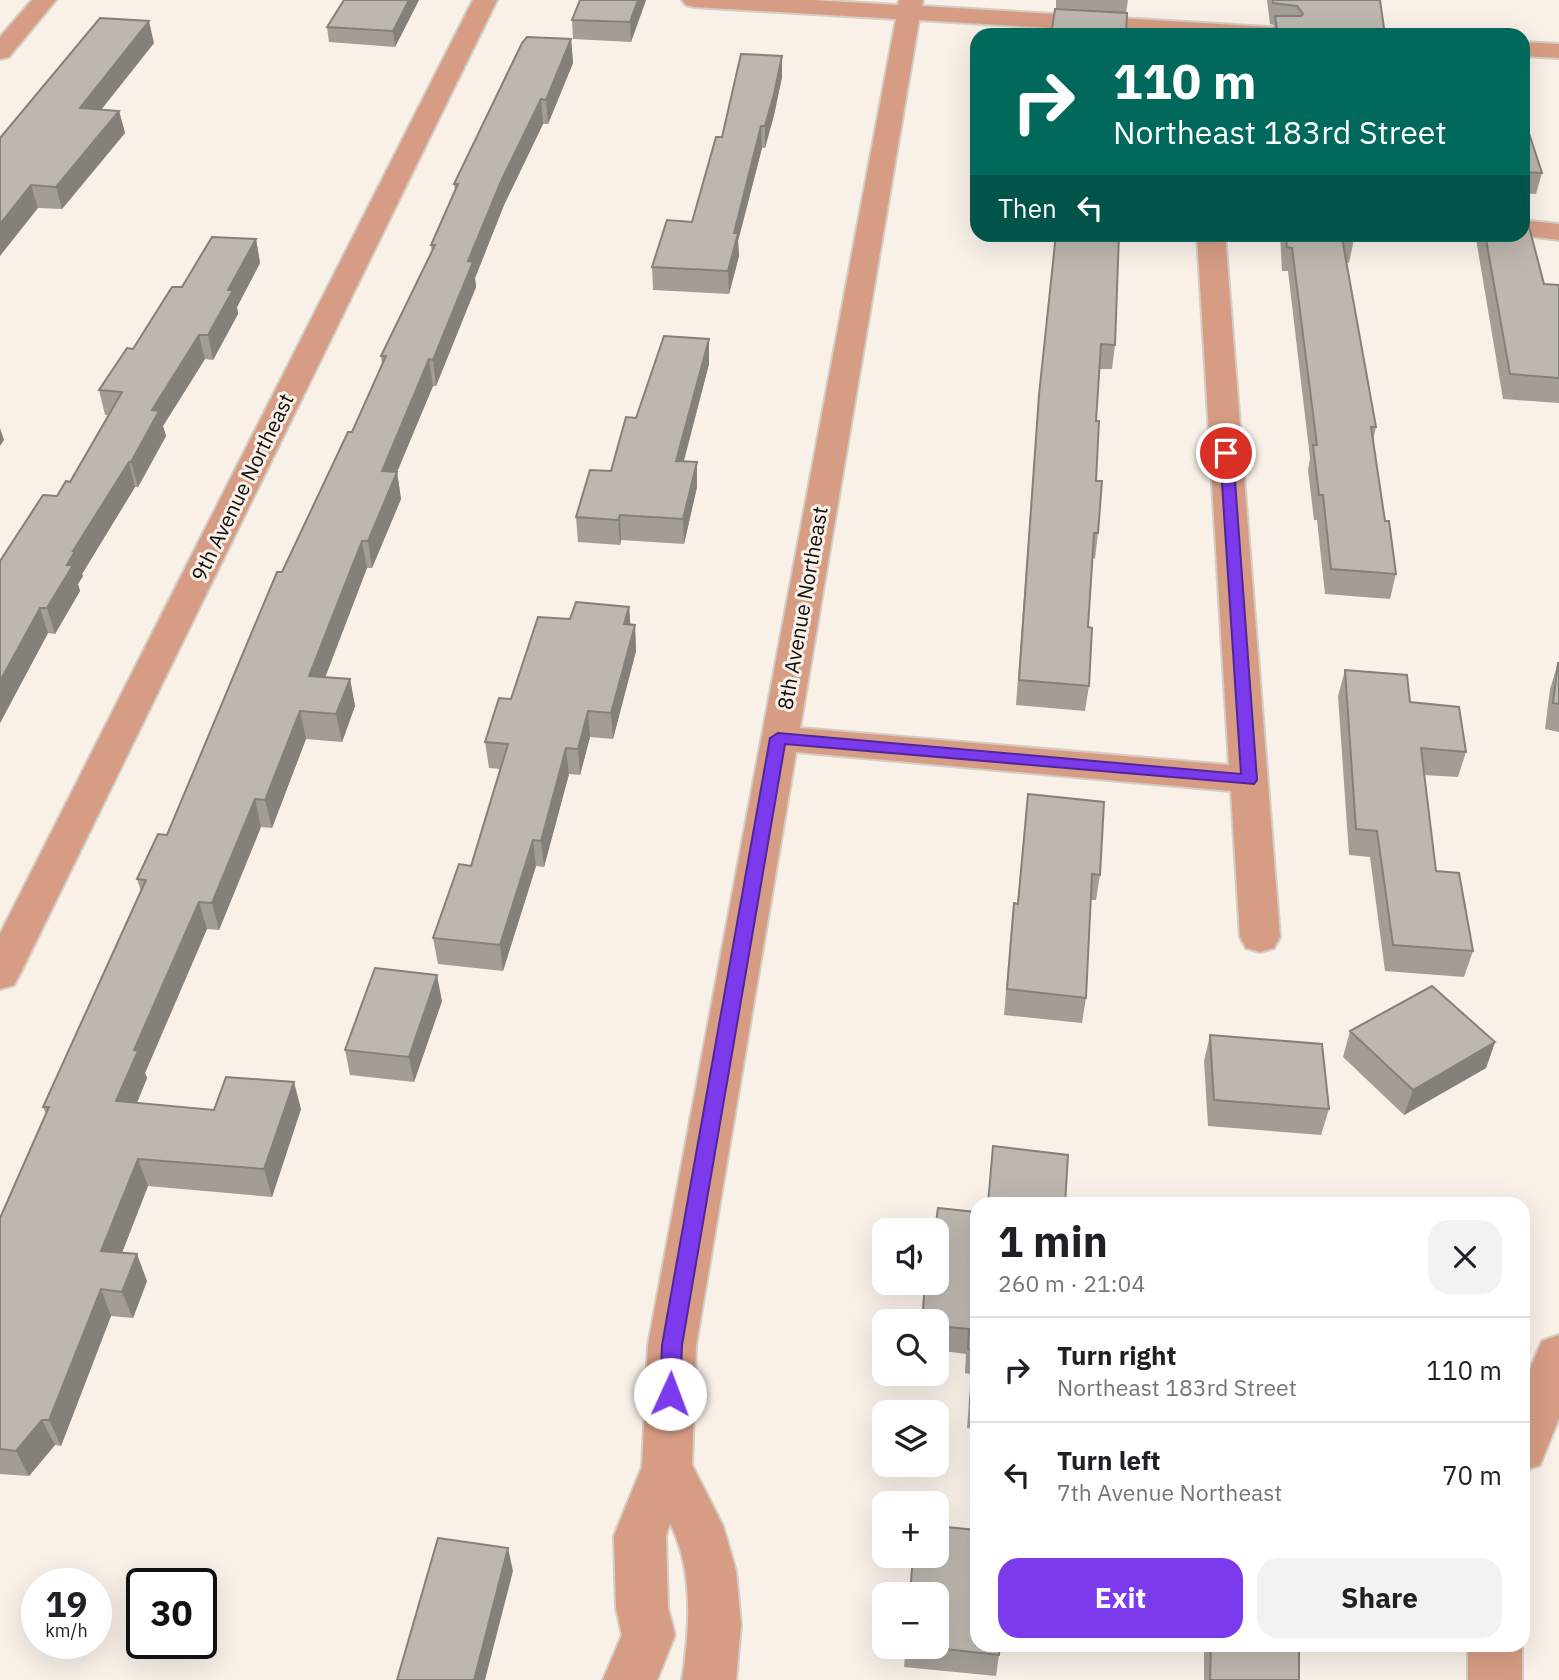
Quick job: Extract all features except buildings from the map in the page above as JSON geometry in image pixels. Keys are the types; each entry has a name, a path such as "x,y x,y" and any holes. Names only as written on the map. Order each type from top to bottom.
{"street":[{"path":"0,52 44,0"},
{"name":"9th Avenue Northeast","path":"0,974 485,0"},
{"path":"694,0 910,7 1151,28"},
{"name":"8th Avenue Northeast","path":"631,1680 649,1635 642,1608 640,1536 667,1467 672,1345 910,7"},
{"path":"1530,49 1559,51"},
{"path":"1531,229 1559,232"},
{"path":"1212,242 1260,937"},
{"path":"778,738 1249,780"},
{"path":"1530,1429 1559,1356"},
{"name":"8th Avenue Northeast","path":"667,1467 701,1534 715,1594 716,1641 709,1680"},
{"path":"1495,1652 1495,1680"}],"route":[{"path":"670,1394 672,1345 778,738 1249,780 1226,453"}]}
